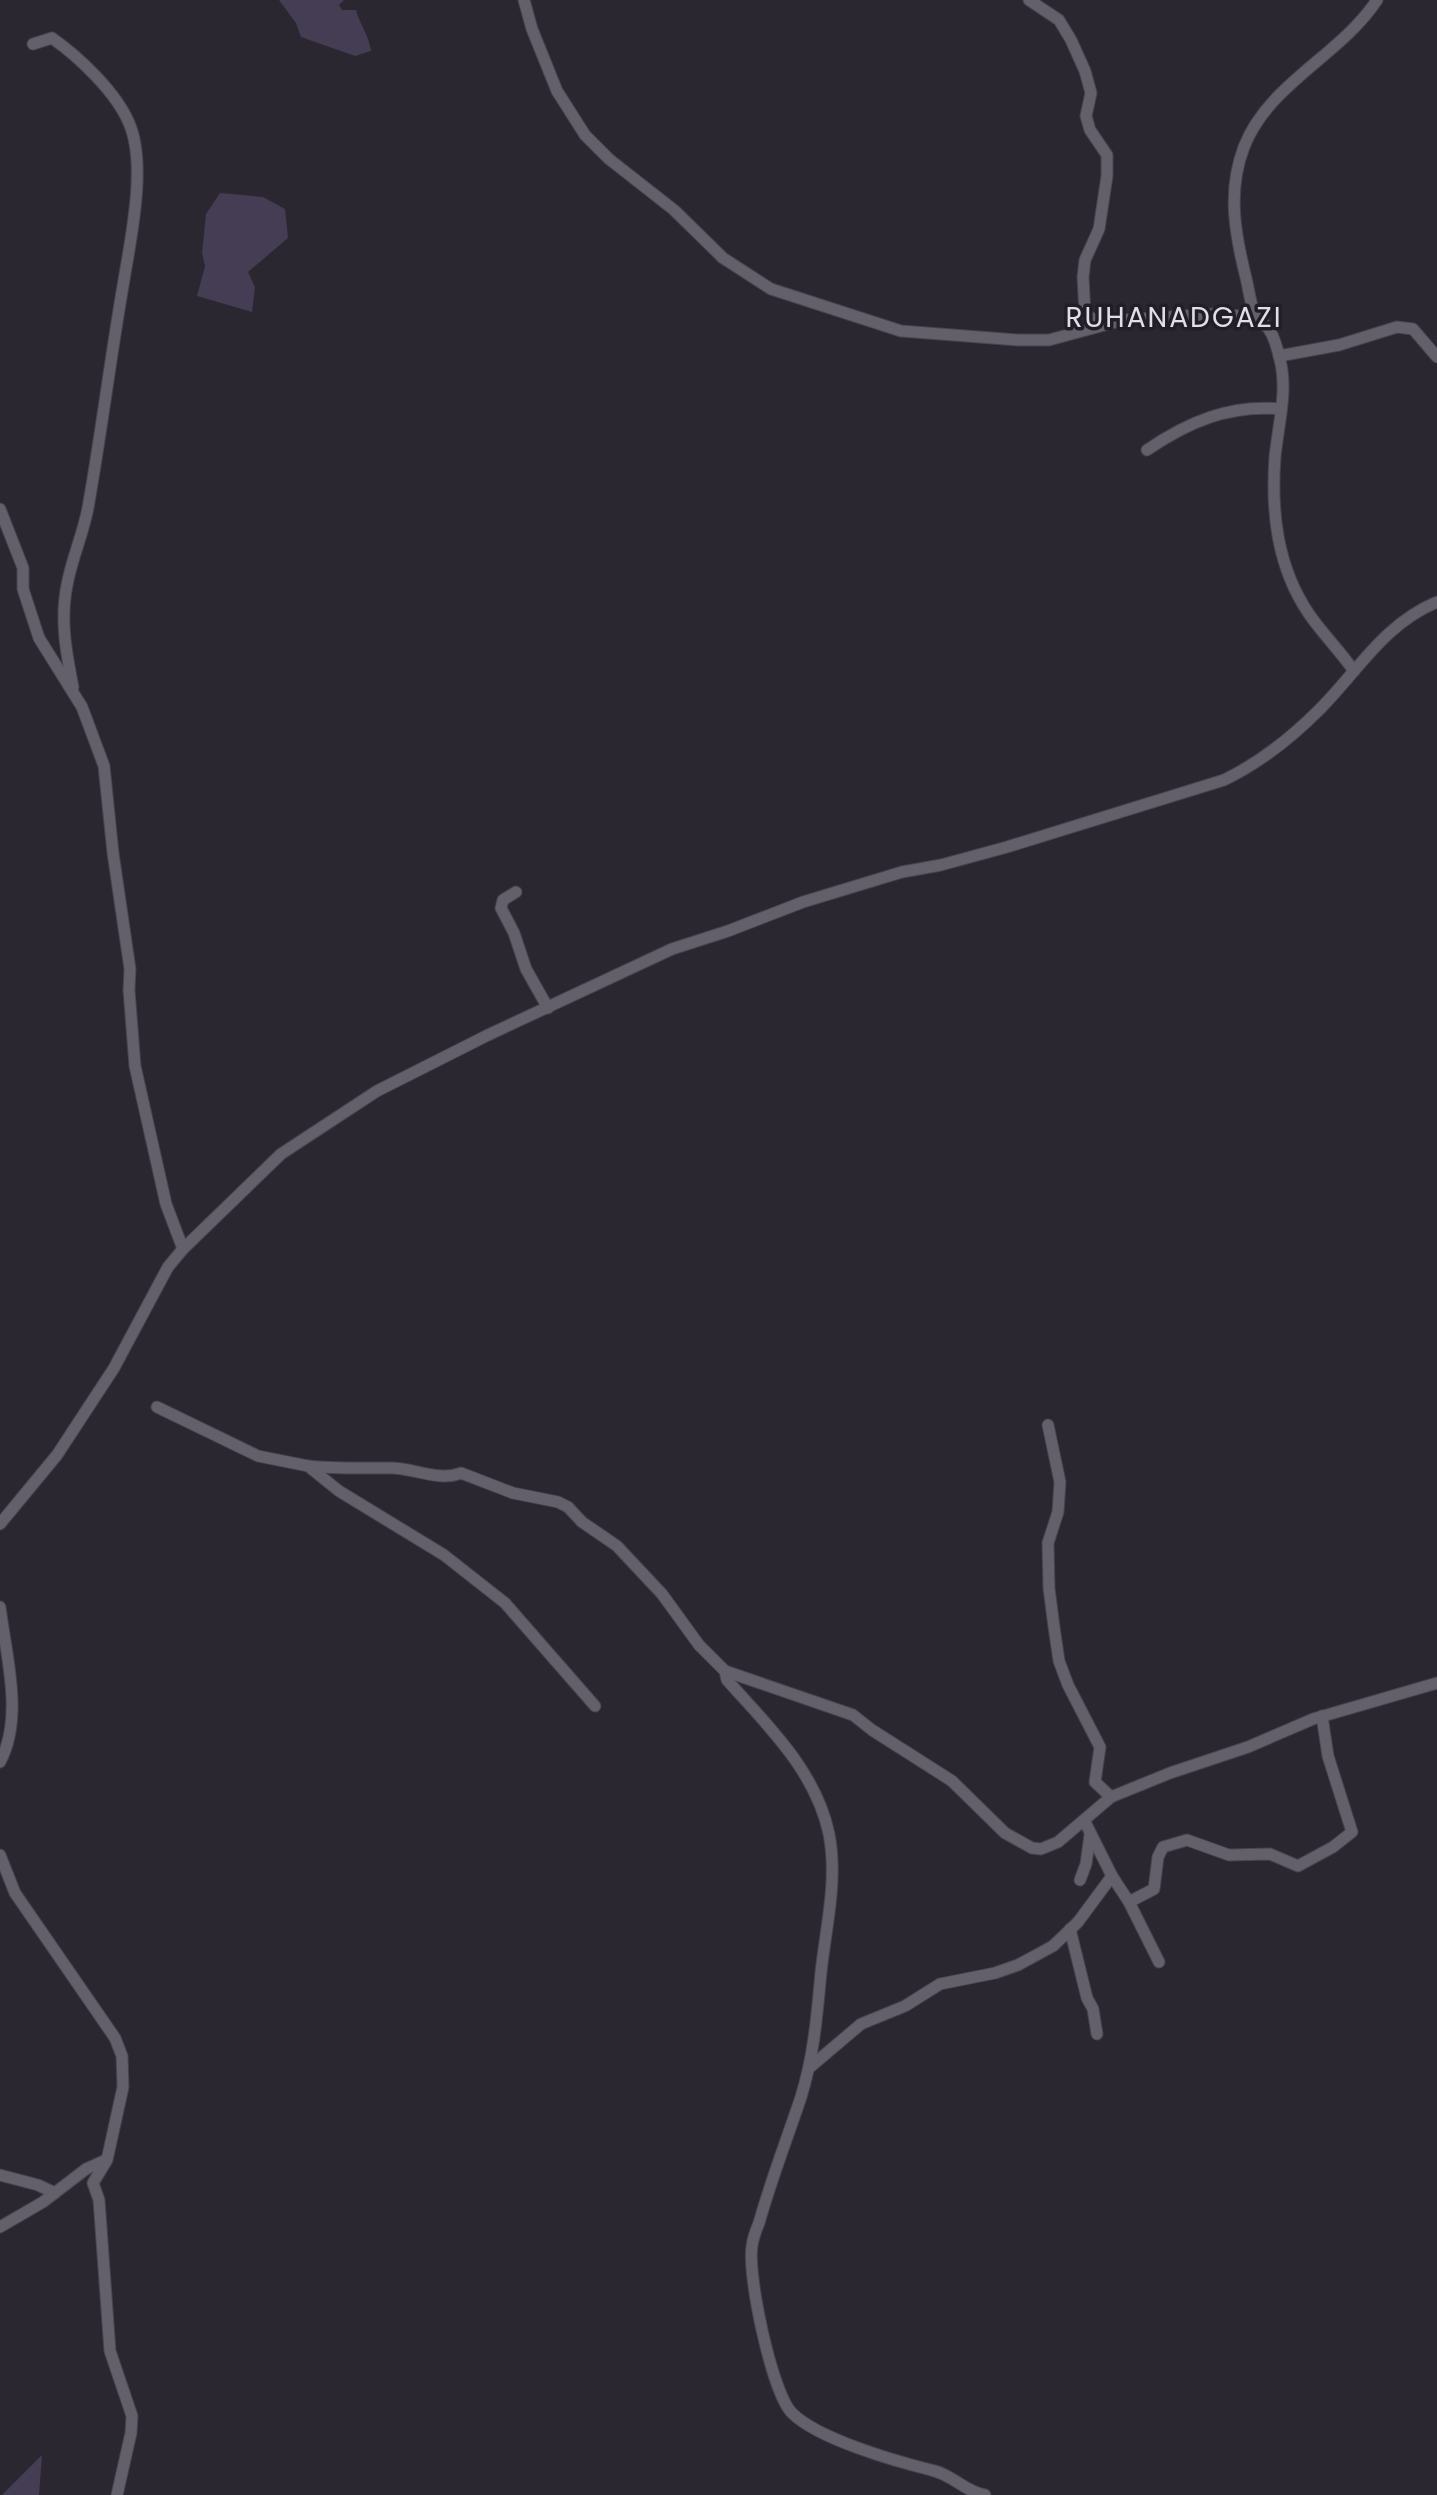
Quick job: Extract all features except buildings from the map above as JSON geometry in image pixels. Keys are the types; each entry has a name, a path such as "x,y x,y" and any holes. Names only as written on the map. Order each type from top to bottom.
{"street":[{"path":"524,0 557,91 585,135 609,159 674,210 723,258 771,289 901,331 1035,340 1049,340 1123,320 1201,315 1255,317"},
{"path":"1029,0 1059,20 1071,40 1091,93 1086,116 1090,130 1107,155 1099,229 1085,260 1083,277 1085,313 1100,325"},
{"path":"1354,671 1298,598 1288,579 1280,550 1275,512 1275,457 1283,382 1279,356 1270,330 1255,317 1238,246 1233,207 1236,176 1254,124 1360,22 1377,0"},
{"path":"33,44 52,38 86,66 123,112 129,123 135,150 136,176 129,257 89,507 67,583 63,614 64,640 75,695"},
{"path":"1279,356 1339,345 1397,327 1413,329 1437,357"},
{"path":"1147,450 1181,428 1225,412 1261,407 1281,409"},
{"path":"0,509 23,568 23,589 39,638 75,695 104,766 130,969 135,1066 166,1204 183,1249"},
{"path":"0,1524 57,1455 106,1381 168,1267 281,1154 329,1121 377,1091 488,1035 672,949 803,902 902,872 1007,847 1224,780 1250,767 1278,745 1318,711 1398,625 1437,602"},
{"path":"516,892 503,900 501,908 514,933 526,969 548,1008"},
{"path":"157,1407 258,1456 342,1470 395,1468 451,1477 461,1473 513,1493 558,1502 617,1546 662,1594 699,1645 725,1671 853,1715 952,1781 1005,1833 1032,1848 1051,1846 1085,1822 1111,1797 1248,1747 1322,1716 1437,1683"},
{"path":"1048,1425 1060,1482 1058,1512 1048,1543 1055,1638 1059,1661 1075,1701 1100,1747 1095,1782 1111,1797"},
{"path":"308,1466 339,1491 444,1555 505,1603 595,1706"},
{"path":"0,1607 11,1729 8,1747 0,1762"},
{"path":"725,1671 727,1680 766,1720 785,1745 809,1784 828,1830 833,1880 809,2068 764,2199 751,2254 752,2283 778,2390 793,2414 826,2434 900,2462 944,2472 974,2494 985,2495"},
{"path":"1129,1902 1154,1889 1158,1857 1163,1847 1177,1841 1187,1840 1229,1855 1270,1854 1298,1866 1333,1847 1352,1832 1328,1756 1322,1716"},
{"path":"1085,1822 1159,1962"},
{"path":"1080,1880 1090,1835"},
{"path":"0,1855 15,1893 115,2038 122,2056 123,2087 107,2160 93,2183 99,2200 110,2351 132,2416 117,2495"},
{"path":"809,2068 861,2024 905,2006 940,1984 995,1973 1018,1965 1053,1946 1112,1876"},
{"path":"1070,1929 1097,2034"},
{"path":"0,2227 55,2193 86,2169 107,2160"},
{"path":"0,2175 55,2193"},
{"path":"121,2477 130,2495"}],"shaded area":[{"path":"279,0 344,0 339,5 342,10 356,10 371,51 355,56 301,37 296,23"},
{"path":"220,193 263,197 285,209 288,238 248,272 255,287 252,312 197,296 205,266 202,253 206,214"},
{"path":"42,2455 39,2495 2,2495"}],"district":[{"name":"RUHANADGAZI","path":"1174,317"}]}
